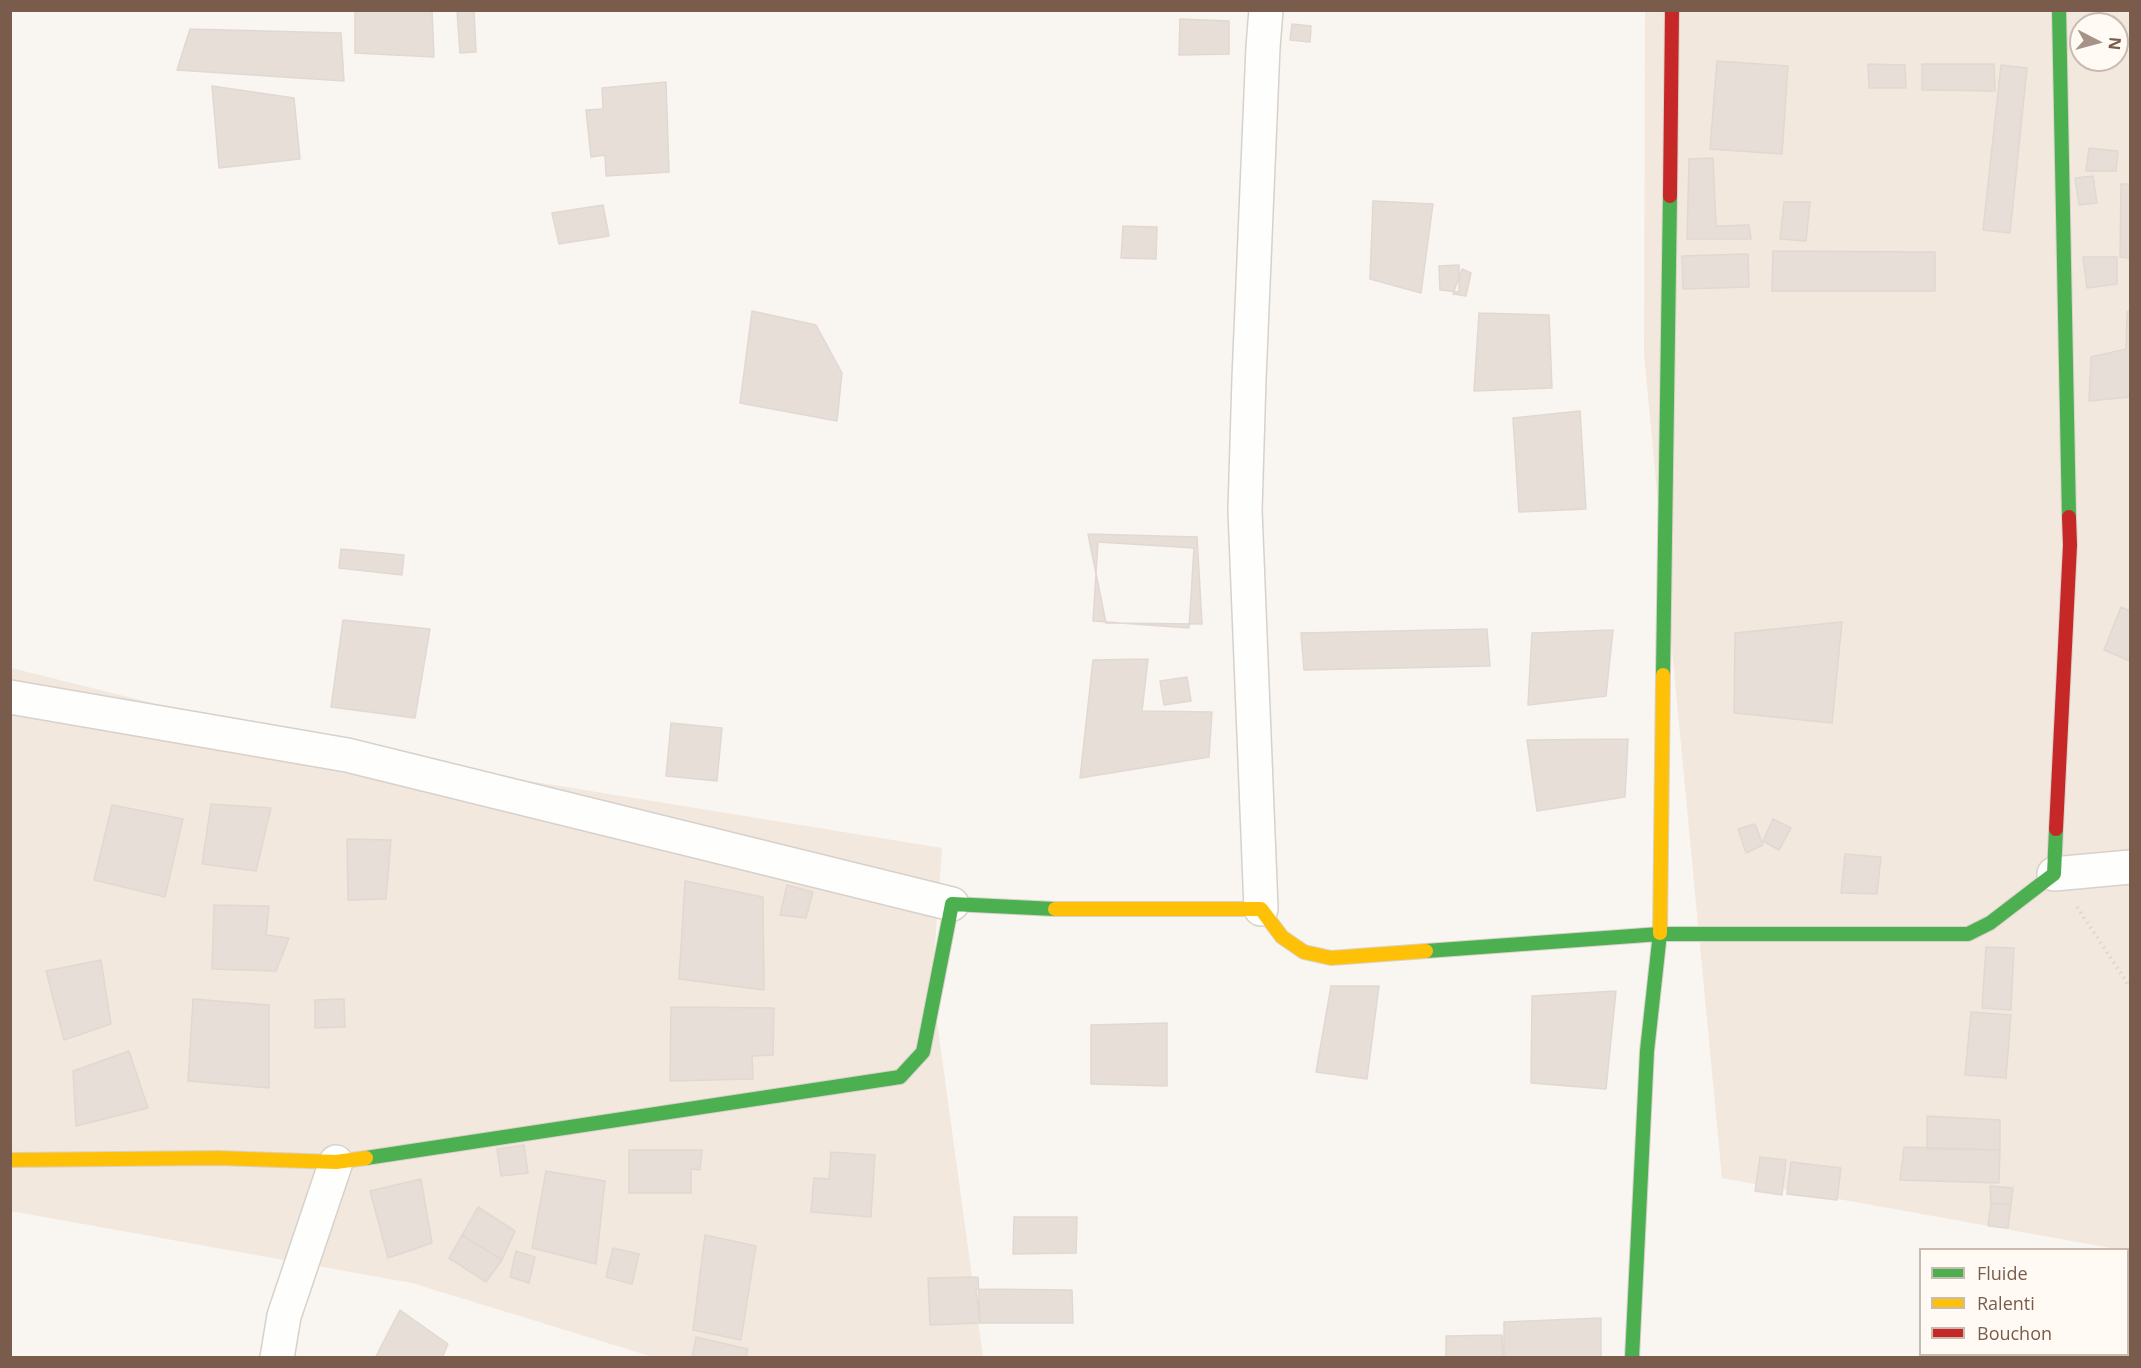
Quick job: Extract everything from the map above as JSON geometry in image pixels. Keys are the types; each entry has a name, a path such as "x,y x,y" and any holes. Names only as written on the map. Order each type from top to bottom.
{"street":[{"path":"1266,10 1249,367 1245,510 1261,909 1282,937 1305,952 1331,958 1660,934 1968,934 1990,923 2054,874 2130,867"},
{"path":"1632,1358 1647,1051 1660,934 1672,10"},
{"path":"2054,874 2070,545 2059,10"},
{"path":"10,697 347,755 952,903 1040,909 1261,909"},
{"path":"11,1161 218,1158 336,1162 900,1077 923,1052 952,903"},
{"path":"277,1358 284,1316 336,1162"}],"path":[{"path":"2054,874 2130,987"}],"shaded area":[{"path":"1645,11 2130,11 2130,1252 2129,1248 2110,1248 1722,1178 1644,354"},
{"path":"11,668 350,752 942,848 932,985 983,1357 653,1357 412,1283 11,1211"}],"building":[{"path":"355,10 432,10 434,57 355,53"},
{"path":"457,10 474,10 476,52 460,53"},
{"path":"1180,19 1229,21 1229,54 1179,55"},
{"path":"1292,24 1311,26 1310,42 1290,40"},
{"path":"190,29 341,33 344,81 177,70"},
{"path":"1717,61 1788,66 1782,154 1710,149"},
{"path":"1868,64 1905,65 1906,88 1869,88"},
{"path":"1922,64 1994,64 1995,91 1922,90"},
{"path":"2001,65 2027,68 2010,233 1983,230"},
{"path":"666,82 669,172 606,176 605,155 591,157 586,110 603,109 602,88"},
{"path":"212,86 294,98 300,159 219,168"},
{"path":"2089,148 2118,151 2116,171 2086,171"},
{"path":"1713,158 1716,226 1749,225 1751,239 1687,239 1689,159"},
{"path":"2093,176 2097,203 2079,205 2075,178"},
{"path":"2121,184 2130,184 2130,258 2120,257"},
{"path":"1373,201 1433,204 1421,293 1370,279"},
{"path":"1784,202 1810,202 1806,241 1780,239"},
{"path":"603,205 609,236 559,244 552,213"},
{"path":"1123,226 1157,227 1156,259 1121,258"},
{"path":"1773,251 1935,252 1935,291 1772,291"},
{"path":"1748,254 1749,287 1683,289 1682,256"},
{"path":"2083,257 2117,257 2117,284 2087,288"},
{"path":"1459,265 1459,292 1440,290 1439,266"},
{"path":"1462,269 1471,273 1466,296 1453,294"},
{"path":"752,311 816,325 842,373 837,421 740,403"},
{"path":"2130,311 2130,397 2089,401 2091,357 2126,349 2127,312"},
{"path":"1479,313 1549,315 1552,388 1474,391"},
{"path":"1580,411 1586,509 1519,512 1513,418"},
{"path":"1088,534 1197,537 1202,624 1106,623"},
{"path":"1098,542 1194,548 1189,628 1093,621"},
{"path":"341,549 404,555 402,575 339,568"},
{"path":"2121,607 2130,611 2130,661 2104,650"},
{"path":"343,620 430,629 415,718 331,707"},
{"path":"1842,622 1832,723 1734,713 1735,633"},
{"path":"1487,629 1490,666 1304,670 1301,633"},
{"path":"1613,630 1606,696 1528,705 1532,633"},
{"path":"1148,659 1142,711 1212,712 1209,757 1080,778 1093,660"},
{"path":"1187,677 1191,701 1164,705 1160,681"},
{"path":"671,723 722,728 717,781 666,776"},
{"path":"1628,739 1625,797 1537,811 1527,740"},
{"path":"211,804 271,808 256,871 202,864"},
{"path":"112,805 183,819 165,897 94,880"},
{"path":"1773,819 1791,828 1779,850 1763,841"},
{"path":"1755,824 1763,845 1746,853 1738,829"},
{"path":"347,839 391,840 386,899 348,900"},
{"path":"1845,854 1881,857 1877,894 1841,893"},
{"path":"685,881 763,897 764,990 679,979"},
{"path":"787,885 813,892 806,918 780,915"},
{"path":"214,905 269,906 266,935 289,938 276,971 212,969"},
{"path":"1986,947 2014,948 2011,1010 1982,1008"},
{"path":"101,960 111,1024 64,1040 46,971"},
{"path":"1331,986 1379,986 1367,1079 1316,1072"},
{"path":"1616,991 1606,1089 1531,1083 1532,996"},
{"path":"193,999 269,1005 269,1088 188,1081"},
{"path":"344,999 345,1027 315,1028 315,1000"},
{"path":"671,1007 774,1008 773,1055 752,1056 753,1079 670,1081"},
{"path":"1971,1012 2011,1015 2006,1078 1965,1075"},
{"path":"1167,1023 1167,1086 1091,1084 1091,1025"},
{"path":"129,1051 148,1108 76,1126 73,1071"},
{"path":"1927,1116 2000,1120 2000,1150 1927,1149"},
{"path":"524,1145 528,1173 501,1176 497,1149"},
{"path":"1904,1147 2000,1150 1999,1183 1900,1180"},
{"path":"629,1150 702,1150 700,1170 691,1169 691,1193 629,1193"},
{"path":"831,1152 875,1155 871,1217 811,1212 814,1178 829,1179"},
{"path":"1760,1157 1786,1160 1782,1195 1755,1191"},
{"path":"1791,1162 1841,1168 1837,1200 1787,1194"},
{"path":"546,1171 605,1181 596,1264 532,1248"},
{"path":"421,1179 432,1243 388,1258 370,1191"},
{"path":"1990,1186 2013,1188 2011,1205 1991,1203"},
{"path":"1991,1203 2011,1205 2008,1228 1988,1226"},
{"path":"478,1207 515,1231 502,1260 462,1235"},
{"path":"1014,1217 1077,1217 1076,1253 1013,1254"},
{"path":"462,1235 502,1260 486,1282 449,1258"},
{"path":"705,1235 756,1246 741,1340 693,1330"},
{"path":"613,1248 639,1254 632,1284 606,1277"},
{"path":"516,1251 535,1257 529,1283 510,1277"},
{"path":"978,1277 980,1323 930,1325 928,1278"},
{"path":"976,1289 1072,1290 1073,1323 980,1323"},
{"path":"400,1310 448,1344 442,1358 375,1358"},
{"path":"1601,1318 1601,1358 1504,1358 1504,1322"},
{"path":"1502,1335 1503,1358 1446,1358 1446,1336"},
{"path":"696,1337 748,1349 746,1358 692,1358"}],"traffic: fast":[{"path":"2059,10 2069,517"},
{"path":"1663,675 1670,196"},
{"path":"1426,951 1660,934 1968,934 1990,923 2054,874 2056,829"},
{"path":"366,1158 900,1077 923,1052 952,904 1055,909"},
{"path":"1632,1358 1647,1051 1660,933"}],"traffic: slow":[{"path":"1660,933 1663,675"},
{"path":"1055,909 1261,909 1282,937 1304,952 1331,958 1426,951"},
{"path":"10,1160 218,1158 336,1162 366,1158"}],"traffic: jam":[{"path":"1670,196 1672,10"},
{"path":"2056,829 2070,545 2069,517"}]}
